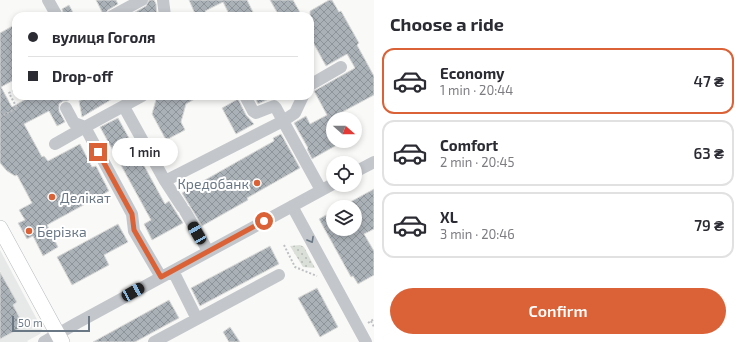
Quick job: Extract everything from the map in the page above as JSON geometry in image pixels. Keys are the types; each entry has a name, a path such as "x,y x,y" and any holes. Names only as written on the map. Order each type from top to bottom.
{"main road":[{"path":"0,228 60,338"}],"street":[{"path":"48,0 54,12"},
{"path":"120,12 142,0"},
{"path":"163,0 164,12"},
{"path":"314,83 341,67"},
{"path":"55,144 135,100"},
{"path":"247,100 256,113 274,106 276,108 321,190"},
{"path":"165,181 283,121 295,113 301,100"},
{"path":"124,107 165,181 208,251"},
{"path":"66,108 74,123 85,127 132,214 134,230 161,277"},
{"path":"362,168 374,162"},
{"path":"44,342 60,338 161,277 326,188"},
{"path":"292,206 366,342"},
{"path":"173,271 197,319"},
{"path":"154,342 279,275"}],"path":[{"path":"0,117 17,108 13,100"},
{"path":"284,245 295,267 323,279"},
{"path":"371,321 374,327"}],"shaded area":[{"path":"300,245 304,247 315,268 303,267 290,246"},
{"path":"0,250 42,329 40,334 27,341 28,342 0,342 0,312 17,302 0,271"}],"building":[{"path":"96,0 116,0 118,4 107,12 102,12"},
{"path":"149,0 154,0 157,12 135,12 146,6"},
{"path":"189,0 247,0 253,12 228,12 223,2 206,12 194,12"},
{"path":"270,0 293,0 300,12 277,12"},
{"path":"329,0 332,0 339,12 341,11 359,43 357,45 374,76 374,95 342,112 326,113 314,91 355,68 347,54 326,66 314,44 314,12 310,12"},
{"path":"69,5 73,12 63,12 62,9"},
{"path":"12,26 12,81 1,87 12,107 24,100 69,100 63,101 59,104 59,111 65,122 57,126 49,111 24,124 42,157 44,156 48,161 80,144 92,167 96,166 109,191 47,225 58,247 43,256 33,236 27,239 18,223 25,220 19,210 32,203 17,175 15,176 7,171 0,163 0,33"},
{"path":"81,100 110,100 82,117 79,101"},
{"path":"156,100 193,100 186,104 181,122 185,130 166,140 152,114"},
{"path":"238,100 246,115 254,124 236,134 222,108"},
{"path":"256,100 266,100 258,104"},
{"path":"306,116 310,124 326,116 326,148 332,148 312,159 307,149 308,148 294,123"},
{"path":"118,118 165,204 169,201 183,223 152,240 144,224 151,220 100,127"},
{"path":"281,134 300,168 202,226 182,193 274,141 273,138"},
{"path":"374,189 374,229 364,234 374,251 374,275 358,284 353,276 351,277 328,236 362,236 362,200 354,200"},
{"path":"326,215 326,232 319,219"},
{"path":"118,224 128,242 104,255 109,265 72,285 57,257"},
{"path":"270,246 279,264 200,306 191,288"},
{"path":"0,272 17,302 13,305 24,326 0,339"},
{"path":"317,288 338,327 320,337 298,298"},
{"path":"169,300 179,318 135,342 93,342"},
{"path":"230,327 240,342 229,342 223,332"}],"place":[{"name":"Кредобанк","path":"257,183"},
{"name":"Делікат","path":"52,197"},
{"name":"Берізка","path":"29,231"}],"route":[{"path":"98,152 133,216 134,230 161,277 264,221"}]}
